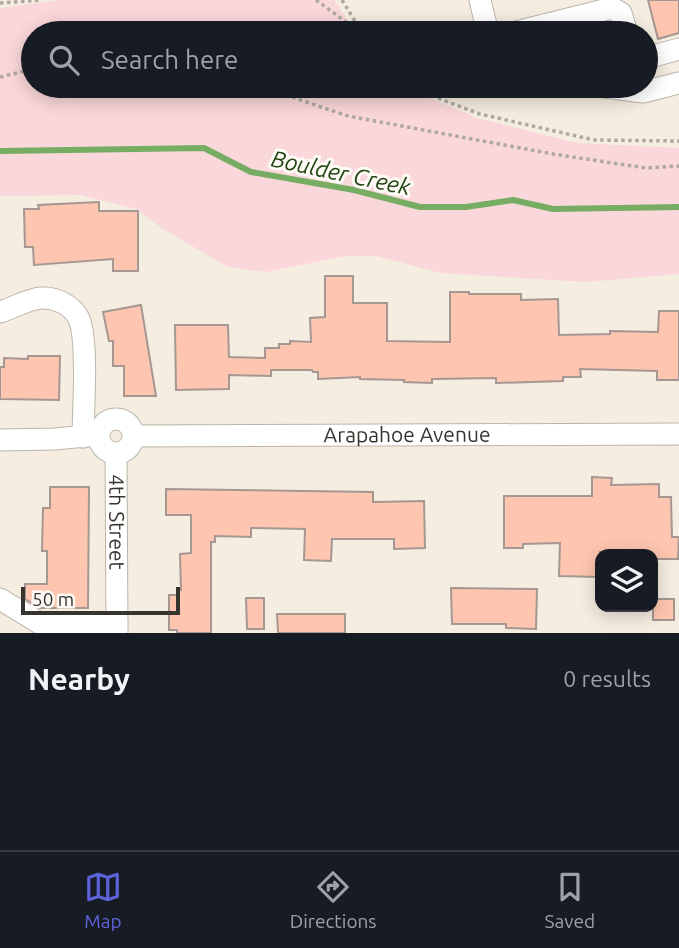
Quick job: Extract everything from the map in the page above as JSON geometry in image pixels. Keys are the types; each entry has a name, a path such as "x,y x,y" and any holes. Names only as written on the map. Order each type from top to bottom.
{"street":[{"path":"480,0 485,21"},
{"path":"560,21 612,8 621,13 623,21"},
{"path":"658,55 679,49"},
{"path":"658,88 679,83"},
{"path":"0,312 41,298 56,299 69,307 79,319 83,337 91,435 103,448 116,454 131,447 134,436 127,422 117,419 107,421 91,435 0,440"},
{"name":"Arapahoe Avenue","path":"134,436 679,434"},
{"name":"4th Street","path":"116,454 117,628"},
{"path":"0,599 41,624 117,628"}],"path":[{"path":"0,3 42,0"},
{"path":"316,0 345,21"},
{"path":"342,0 355,21"},
{"path":"0,77 21,72"},
{"path":"300,98 348,116 553,154 646,168 679,166"},
{"path":"438,98 480,114 594,140 679,141"}],"shaded area":[{"path":"60,0 334,0 348,21 21,21 21,98 430,98 477,118 578,143 679,148 679,274 587,282 441,273 376,256 346,256 266,272 228,267 163,229 136,209 80,195 0,196 0,8"}],"building":[{"path":"648,0 679,0 679,33 658,39 658,21 653,21"},
{"path":"99,202 99,211 138,211 138,271 113,271 113,259 34,265 33,247 25,247 24,209 39,209 38,205"},
{"path":"325,276 353,276 353,303 387,303 387,341 450,342 450,292 521,294 521,300 558,299 559,335 610,334 610,331 658,332 659,311 679,311 679,380 657,380 657,371 580,369 581,377 563,377 563,381 496,383 496,378 432,379 432,383 360,377 318,379 318,372 312,370 271,370 271,376 229,375 229,389 176,390 175,325 228,325 229,357 265,358 265,348 279,348 279,344 290,344 290,341 311,342 310,318 325,317"},
{"path":"141,305 156,396 124,396 124,366 113,366 113,341 109,341 103,312"},
{"path":"28,356 60,356 59,400 0,399 0,367 4,367 4,358 28,359"},
{"path":"592,477 612,478 611,485 659,484 659,497 671,497 672,537 679,537 678,559 658,559 658,549 595,549 595,577 559,576 560,543 523,544 523,548 504,548 504,496 592,496"},
{"path":"50,487 89,487 88,608 40,608 25,599 25,584 47,584 47,551 42,551 43,508 50,508"},
{"path":"166,489 373,492 373,502 424,501 425,548 394,549 394,539 332,539 331,561 304,560 305,529 251,528 251,537 215,536 215,542 211,542 211,633 177,633 177,630 169,630 169,595 178,595 178,590 181,590 180,554 191,553 191,515 166,515"},
{"path":"451,588 537,589 536,629 506,628 506,624 452,624"},
{"path":"246,598 264,598 264,629 247,629"},
{"path":"658,599 674,599 674,620 653,620 653,612 658,612"},
{"path":"277,614 345,614 345,633 278,633"}],"waterway":[{"name":"Boulder Creek","path":"0,151 204,148 251,172 354,190 420,207 466,207 513,200 553,209 679,207"}]}
